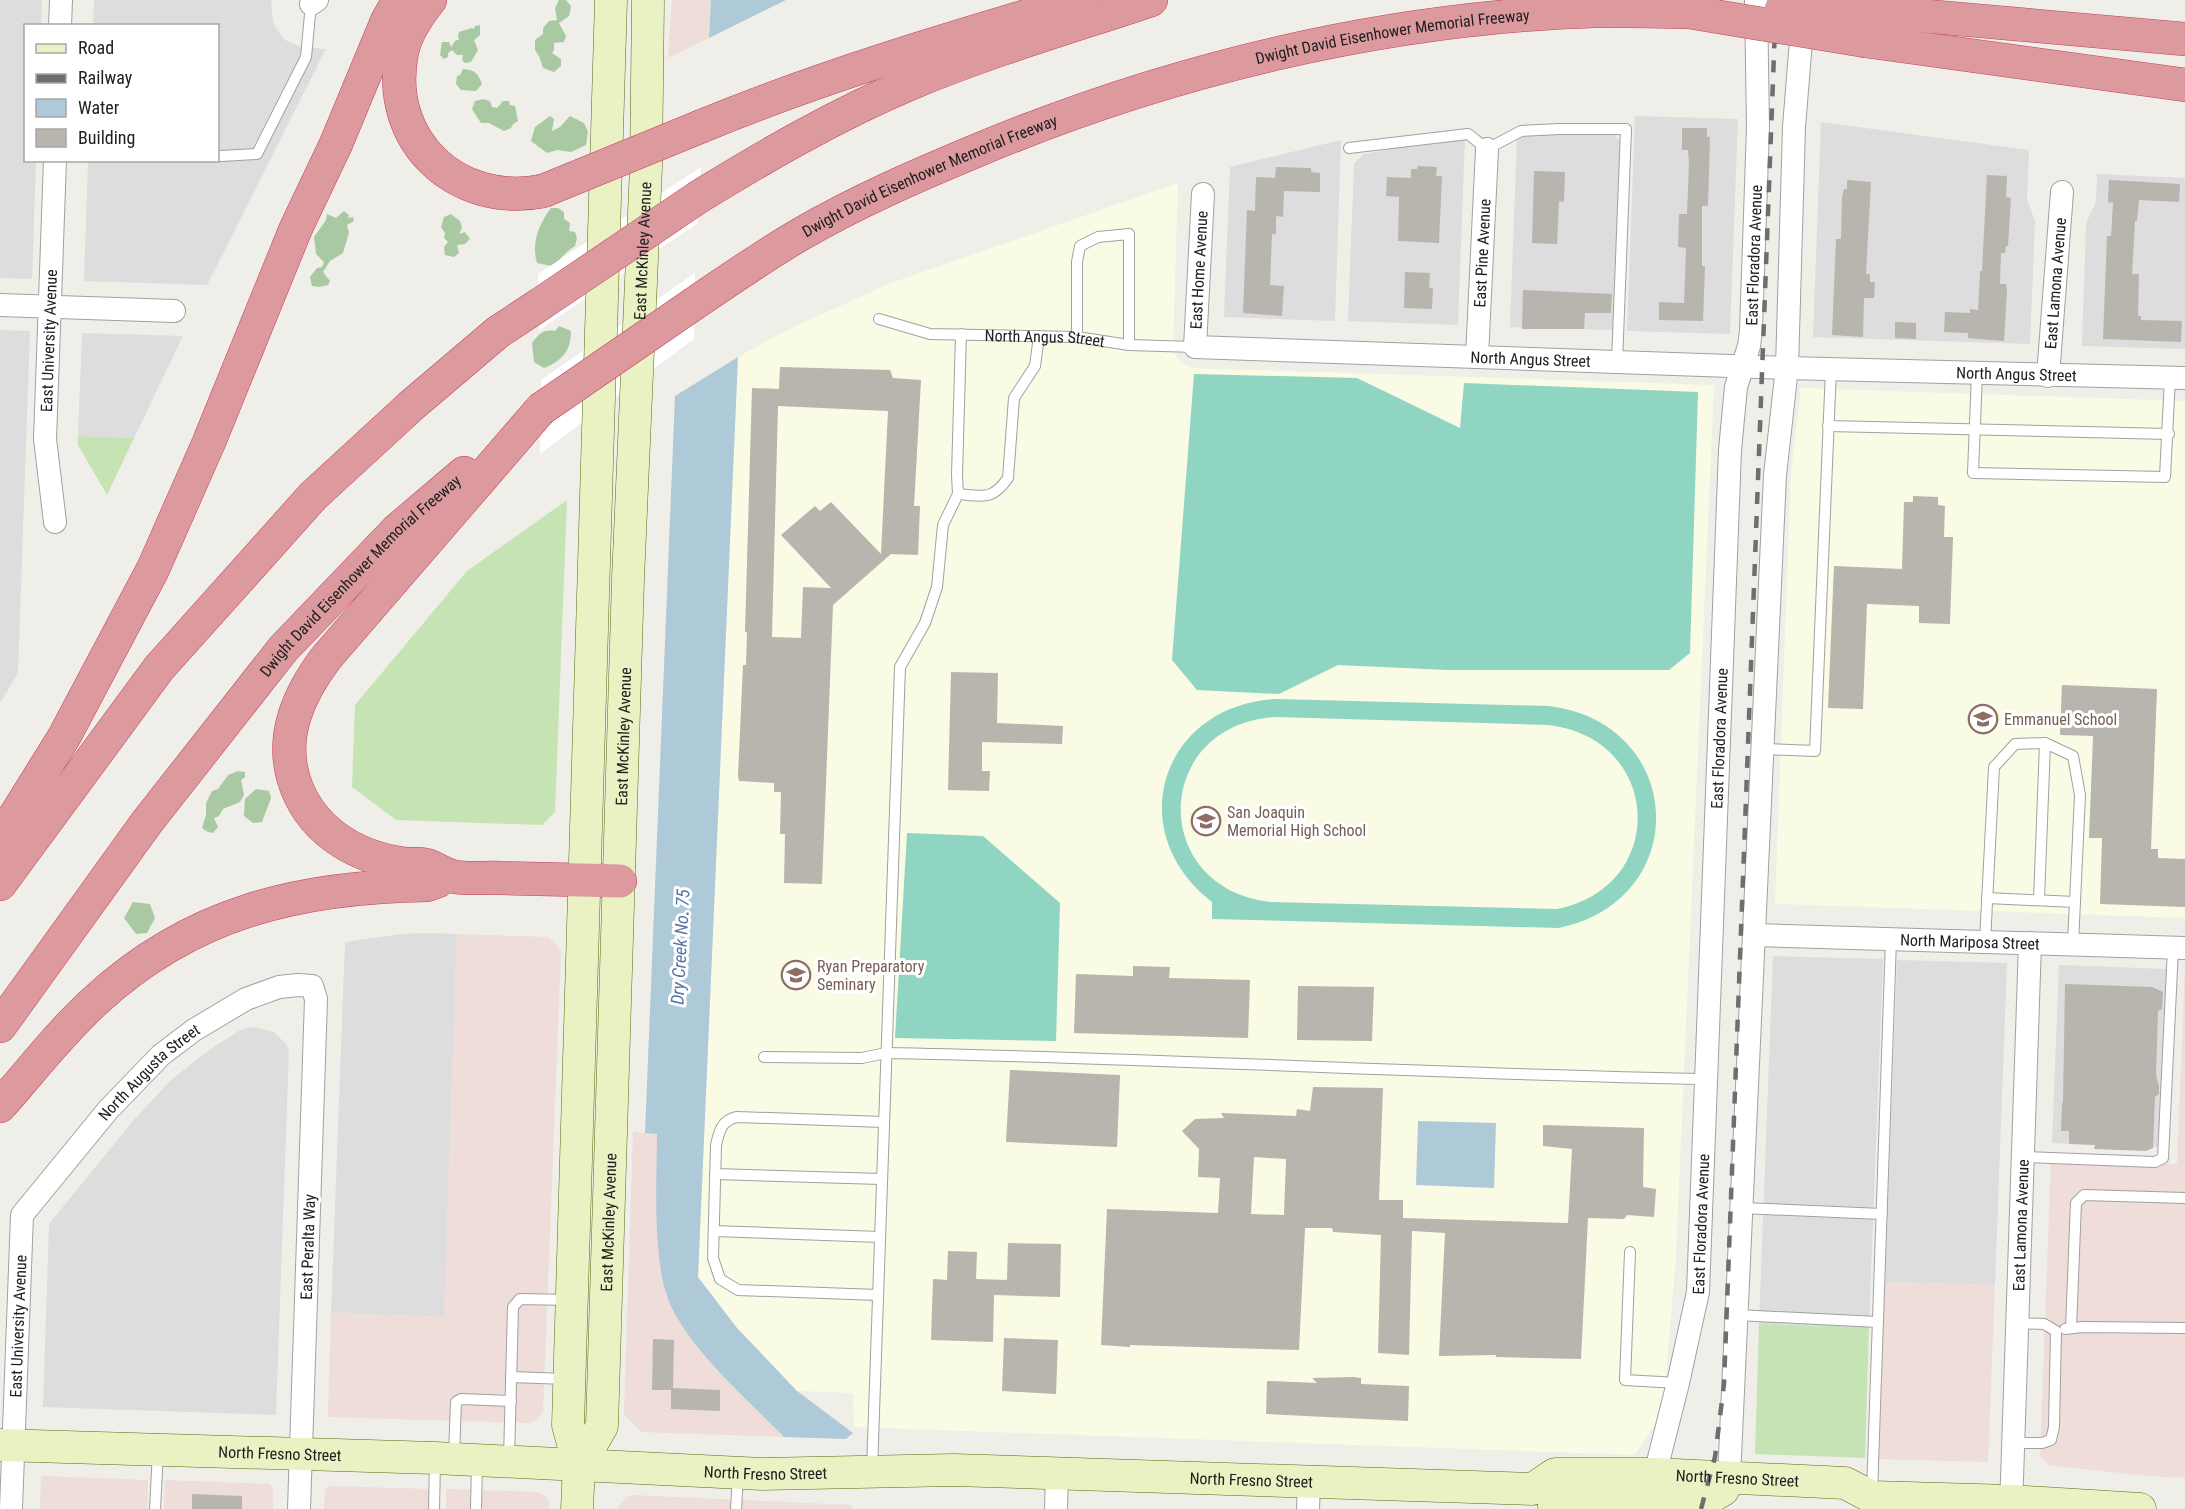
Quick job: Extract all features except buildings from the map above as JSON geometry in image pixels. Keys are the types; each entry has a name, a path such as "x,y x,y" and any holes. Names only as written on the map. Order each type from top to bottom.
{"highway":[{"path":"0,840 64,737 153,569 209,442 296,228 336,144 387,21 399,0"},
{"path":"430,0 418,16 402,50 399,93 411,132 435,162 450,175 467,185 504,195 526,195 543,191 756,104 912,49 1080,0"},
{"path":"0,884 159,668 313,496 412,405 498,332 700,196 763,157 908,84 980,57 1151,0"},
{"name":"Dwight David Eisenhower Memorial Freeway","path":"0,1026 147,822 283,649 397,530 541,409 695,303 803,233 914,176 1087,108 1185,78 1280,53 1393,31 1463,22 1593,11 1689,12 1867,26"},
{"path":"1867,26 2185,39"},
{"path":"1867,26 2185,85"},
{"path":"541,409 326,658 309,681 291,724 288,751 297,791 319,825 336,840 375,858 426,865 452,876 620,882"},
{"path":"0,1107 58,1039 96,1000 152,957 186,935 219,920 261,906 357,888 427,885 452,876"}],"main road":[{"name":"East McKinley Avenue","path":"577,1509 579,1466 568,1425 569,1379 611,0"},
{"name":"East McKinley Avenue","path":"579,1466 602,1426 628,579 645,179 648,0"},
{"name":"North Fresno Street","path":"7,1445 455,1459 738,1472 870,1470 1057,1473 1308,1496 1540,1501 1600,1509"},
{"name":"North Fresno Street","path":"1540,1501 1555,1474 1655,1474 1845,1483 1860,1503 2140,1509"},
{"path":"1540,1501 1622,1497 1704,1501 1723,1490 1729,1478"}],"street":[{"path":"60,24 61,0"},
{"name":"East Floradora Avenue","path":"1655,1474 1698,1292 1730,450 1736,387 1749,346 1751,331 1758,127 1756,0"},
{"path":"1729,1478 1756,934 1775,475 1787,368 1794,127 1802,57 1804,0"},
{"name":"East Pine Avenue","path":"1477,357 1487,149"},
{"name":"East University Avenue","path":"55,162 45,439 55,522"},
{"name":"East Lamona Avenue","path":"2048,376 2062,192"},
{"name":"East Home Avenue","path":"1195,347 1203,194"},
{"path":"0,304 174,311"},
{"name":"North Angus Street","path":"1195,347 1617,363 2048,376 2177,377"},
{"name":"North Mariposa Street","path":"1756,934 2179,948"},
{"name":"East Lamona Avenue","path":"2011,1505 2030,943"},
{"name":"North Augusta Street","path":"22,1215 108,1110 161,1055 194,1030 246,999 279,987 312,986"},
{"name":"East Peralta Way","path":"299,1509 316,999 312,986"},
{"name":"East University Avenue","path":"11,1509 7,1445 22,1215"},
{"path":"1056,1509 1057,1473"}],"lane":[{"path":"221,156 257,154 306,57 314,2"},
{"path":"1349,148 1468,134 1487,149 1521,131 1626,129 1617,363"},
{"path":"1077,337 1077,262 1080,246 1098,237 1129,234 1129,345"},
{"name":"North Angus Street","path":"879,319 930,333 1077,337 1129,345 1195,347"},
{"path":"870,1470 900,667 925,623 937,587 943,525 958,494 961,334"},
{"path":"958,494 989,496 1001,488 1008,478 1014,398 1035,366 1039,336"},
{"path":"1764,749 1815,752 1831,369"},
{"path":"1977,373 1973,473 2166,477 2177,377"},
{"path":"1828,426 2169,434"},
{"path":"2039,900 2045,743"},
{"path":"1985,942 1994,767 2015,744 2045,743 2073,756 2080,795 2073,944"},
{"path":"1987,898 2075,902"},
{"path":"1860,1503 1878,1322 1891,939"},
{"path":"2023,1157 2155,1162 2163,1158 2179,948"},
{"path":"764,1057 862,1058 886,1053 1050,1056 1338,1068 1705,1079"},
{"path":"878,1295 738,1290 720,1279 713,1258 716,1145 719,1132 730,1119 884,1122"},
{"path":"715,1174 882,1179"},
{"path":"2071,1328 2076,1203 2084,1195 2185,1198"},
{"path":"1742,1208 1881,1214"},
{"path":"714,1231 880,1237"},
{"path":"1630,1252 1625,1380 1678,1383"},
{"path":"509,1462 513,1307 520,1299 572,1300"},
{"path":"1737,1315 1878,1322"},
{"path":"2017,1323 2044,1324 2056,1331 2082,1327 2185,1328"},
{"path":"2013,1443 2042,1443 2051,1440 2054,1427 2056,1331"},
{"path":"511,1377 569,1379"},
{"path":"434,1509 455,1459 456,1402 461,1399 511,1401"},
{"path":"155,1509 158,1449"},
{"path":"455,1459 476,1509"},
{"path":"736,1509 738,1472"}],"shaded area":[{"path":"0,0 42,0 41,24 24,24 24,162 36,162 32,279 0,278"},
{"path":"94,0 271,0 273,22 285,40 301,47 326,49 207,285 84,281 88,162 219,162 219,24 93,24"},
{"path":"672,0 711,0 709,38 668,58"},
{"path":"1635,116 1738,119 1730,334 1627,331"},
{"path":"1821,122 2029,150 2027,199 2035,221 2030,344 1813,337"},
{"path":"1612,133 1621,142 1613,330 1510,327 1517,136"},
{"path":"1465,136 1458,325 1348,321 1354,164 1363,154"},
{"path":"1341,140 1335,321 1224,317 1230,167"},
{"path":"2097,174 2185,178 2185,349 2082,346 2086,223 2096,202"},
{"name":"San Joaquin Memorial High School","path":"1178,183 1173,351 1185,365 1194,368 1714,385 1676,1256 1663,1412 1635,1455 854,1427 853,1393 797,1391 737,1328 698,1277 738,357 783,332 888,284"},
{"path":"0,330 30,331 18,673 0,703"},
{"path":"82,333 183,336 134,438 78,436"},
{"name":"Emmanuel School","path":"1801,388 2185,401 2185,918 1775,904 1791,474"},
{"path":"401,934 457,934 444,1317 331,1313 345,942"},
{"path":"457,934 548,937 561,950 543,1412 535,1421 529,1423 328,1417 331,1313 444,1317"},
{"path":"1773,956 1883,959 1869,1327 1759,1324"},
{"path":"1897,960 2007,963 1995,1285 1885,1282"},
{"path":"2059,965 2167,969 2161,1147 2052,1143"},
{"path":"2185,969 2185,1478 2048,1465 2040,1456 2051,1160 2177,1164"},
{"path":"253,1027 274,1032 286,1044 289,1051 276,1415 43,1407 49,1224 132,1122 171,1080 240,1030"},
{"path":"633,1132 657,1134 657,1198 697,1347 784,1437 641,1432 624,1415"},
{"path":"1885,1282 1995,1285 1988,1462 1878,1459"},
{"path":"41,1476 148,1480 147,1509 40,1509"},
{"path":"165,1480 269,1484 273,1488 273,1509 164,1509"},
{"path":"329,1486 429,1489 428,1509 324,1509 325,1489"},
{"path":"446,1489 537,1492 548,1499 549,1509 446,1509"},
{"path":"630,1495 851,1505 852,1509 618,1509 618,1506"}],"green space":[{"path":"559,0 566,0 571,6 569,16 559,23 566,36 564,42 554,43 552,53 561,59 561,66 554,72 543,68 535,50 535,40 543,34 543,28 549,21 557,20 555,8"},
{"path":"480,25 480,35 474,40 478,50 471,62 465,63 462,60 463,55 457,55 452,50 444,59 440,55 442,42 449,42 451,47 456,40 459,40 459,32 474,29 475,26"},
{"path":"463,69 473,71 479,77 482,84 476,91 461,90 456,84 457,76"},
{"path":"483,99 490,101 492,107 497,108 503,101 509,101 510,105 515,106 518,121 504,131 489,123 481,123 472,109 475,101"},
{"path":"550,116 554,119 552,131 560,127 570,116 584,123 588,132 586,145 571,152 557,150 547,153 531,141 535,127"},
{"path":"551,208 558,208 564,212 564,219 570,223 569,231 575,232 577,238 575,246 551,266 537,263 535,248 540,227"},
{"path":"344,211 349,215 348,218 353,217 354,221 347,225 349,233 343,253 330,261 323,272 330,281 328,285 312,286 310,277 317,268 322,267 324,262 316,254 314,237 326,220 327,214 336,218"},
{"path":"451,214 460,221 462,228 459,234 465,232 470,239 465,244 457,245 459,253 454,257 445,255 444,247 448,242 444,238 445,233 441,227 444,217"},
{"path":"559,326 571,331 567,350 556,362 544,368 534,362 532,343 542,333 555,331"},
{"path":"1194,374 1357,378 1460,428 1464,383 1698,392 1690,653 1669,670 1448,670 1338,665 1279,694 1197,690 1172,660"},
{"path":"78,436 134,438 107,495 78,445"},
{"path":"567,500 555,812 542,825 396,820 352,787 355,705 467,571"},
{"path":"1276,699 1549,706 1594,719 1627,744 1648,776 1656,813 1651,850 1634,884 1603,911 1559,928 1212,919 1212,902 1184,873 1167,842 1162,809 1167,777 1181,747 1205,723 1236,707","holes":["1276,717 1548,725 1586,736 1614,756 1631,783 1638,814 1634,845 1619,873 1593,895 1557,909 1270,902 1230,890 1202,868 1186,839 1181,807 1187,775 1206,747 1235,726"]},
{"path":"238,771 245,772 245,777 241,780 244,795 240,802 223,809 219,816 214,818 218,827 213,833 208,832 202,828 206,815 206,803 212,791 218,789 228,775"},
{"path":"256,789 269,791 271,798 262,822 253,823 244,816 245,799"},
{"path":"907,833 983,836 1060,903 1056,1041 895,1038"},
{"path":"133,902 150,904 155,918 147,933 136,934 124,918"},
{"path":"1759,1324 1869,1327 1865,1458 1755,1454"}],"water":[{"path":"711,0 786,0 709,38"},
{"name":"Dry Creek No. 75","path":"738,357 698,1277 737,1328 797,1391 853,1433 846,1439 784,1437 709,1360 683,1327 666,1293 661,1272 656,1200 657,1134 645,1133 675,396"},
{"path":"1418,1121 1496,1123 1494,1188 1416,1185"}],"pier":[{"path":"701,167 698,223 539,330 538,274"},
{"path":"695,273 694,339 540,454 541,380"}],"railway":[{"path":"1701,1509 1715,1457 1724,1384 1776,0"}],"place":[{"name":"Emmanuel School","path":"1983,719"},
{"name":"San Joaquin Memorial High School","path":"1206,821"},
{"name":"Ryan Preparatory Seminary","path":"796,975"}]}
